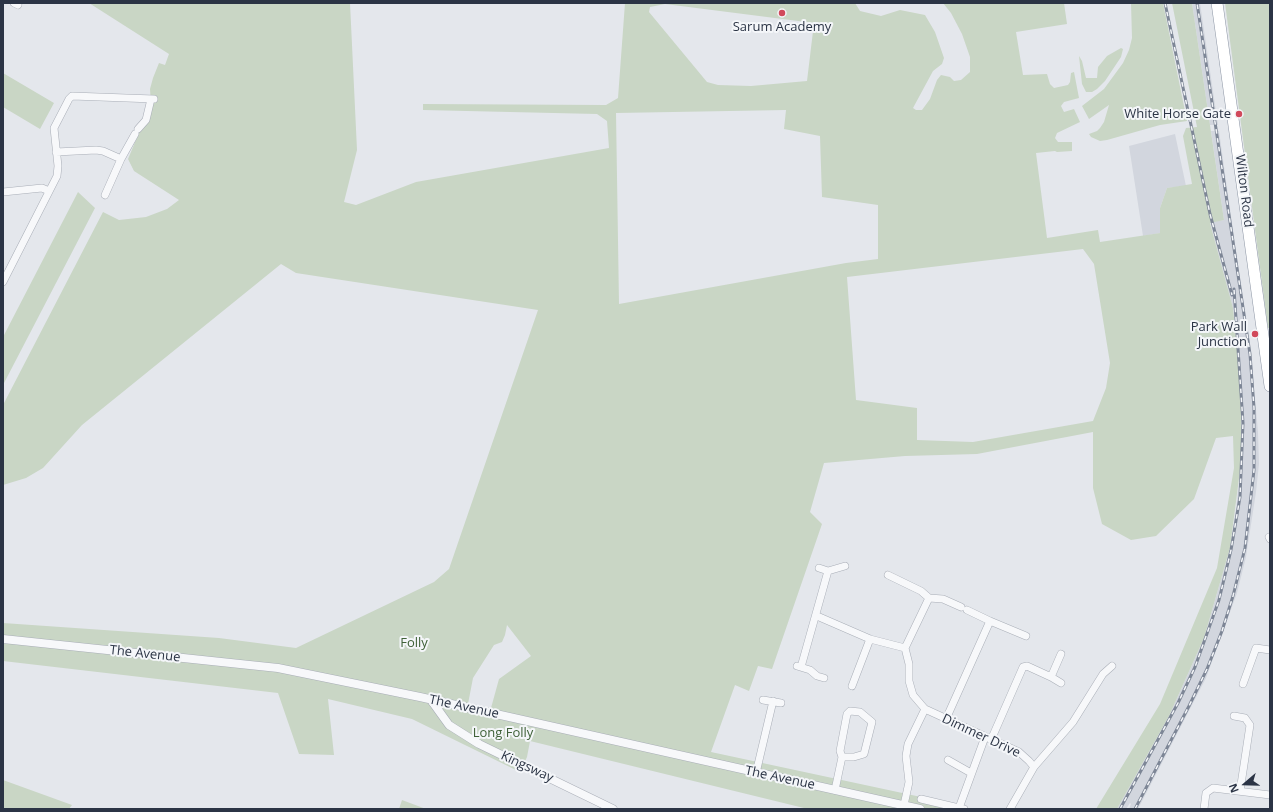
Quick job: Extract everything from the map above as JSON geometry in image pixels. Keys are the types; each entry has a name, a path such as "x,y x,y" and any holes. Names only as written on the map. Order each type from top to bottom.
{"highway":[{"name":"Wilton Road","path":"1217,3 1269,383"}],"street":[{"path":"3,282 57,176 54,128 69,99 72,96 152,99 146,120 136,131 121,159 105,195"},
{"path":"56,152 103,150 121,159"},
{"path":"3,192 42,188 49,191"},
{"path":"819,568 828,571 845,566"},
{"path":"824,678 799,667 817,616 828,571"},
{"path":"888,575 921,591 929,598 943,599 1026,636"},
{"path":"904,805 909,782 906,756 908,744 925,709 913,695 910,688 905,648 929,598"},
{"path":"817,616 870,639 905,648"},
{"path":"946,719 990,621"},
{"name":"The Avenue","path":"3,639 278,668 431,700 920,809"},
{"path":"852,686 870,639"},
{"path":"1242,684 1256,648 1270,650"},
{"path":"1051,677 1061,654"},
{"path":"921,799 962,808 971,773 1023,666 1027,666 1062,683"},
{"path":"1010,809 1034,767 1073,722 1103,674 1112,666"},
{"name":"Kingsway","path":"431,700 449,725 478,744 613,809"},
{"path":"763,700 781,703"},
{"path":"756,773 773,702"},
{"name":"Dimmer Drive","path":"925,709 1019,752 1030,761 1034,767"},
{"path":"835,790 842,757 840,751 847,714 850,711 860,712 872,722 864,754 854,757 842,757"},
{"path":"1234,716 1245,718 1250,725 1240,791"},
{"path":"948,760 971,773"},
{"path":"1204,809 1206,793 1213,788 1270,795"}],"shaded area":[{"path":"1192,3 1200,3 1218,125 1210,125"},
{"path":"1211,131 1219,131 1252,365 1258,432 1259,464 1256,492 1246,557 1237,593 1206,678 1138,809 1129,809 1130,803 1126,809 1117,809 1169,716 1204,638 1230,548 1236,509 1242,455 1240,378 1233,308 1210,222 1224,220"},
{"path":"1175,134 1186,186 1167,188 1160,208 1160,233 1143,236 1129,146"}],"green space":[{"path":"89,3 350,3 357,150 344,202 356,205 416,182 609,148 607,121 597,114 423,110 423,104 606,105 618,98 625,3 855,3 860,11 881,16 900,10 925,15 935,32 944,58 942,64 933,71 913,108 916,110 922,110 930,99 937,80 941,75 950,77 954,81 961,80 970,72 970,57 962,34 951,13 943,3 1064,3 1067,24 1016,32 1023,75 1047,74 1050,84 1054,88 1068,85 1070,82 1071,73 1074,72 1079,98 1064,102 1061,106 1064,112 1074,109 1080,122 1057,133 1055,138 1058,142 1072,142 1072,151 1036,153 1047,238 1098,230 1100,242 1160,233 1160,208 1167,188 1192,184 1183,136 1186,128 1197,127 1172,3 1192,3 1224,220 1210,223 1233,308 1240,378 1242,455 1230,548 1204,638 1169,716 1117,809 1096,809 1160,704 1217,568 1234,468 1233,436 1216,438 1194,499 1156,536 1131,540 1102,524 1093,488 1093,432 977,454 905,456 824,463 810,512 822,524 772,669 758,666 749,691 735,685 711,752 949,803 948,809 808,809 530,741 527,757 520,772 412,719 328,699 334,755 299,754 278,693 3,661 3,623 219,638 296,648 434,582 449,569 538,310 296,273 281,264 82,425 43,468 26,478 3,485 3,405 103,212 119,220 146,217 167,209 179,200 134,171 128,159 151,104 150,89 153,78 159,63 165,65 169,54","holes":["665,4 814,23 807,81 751,86 718,85 707,82 649,12 650,7","786,110 784,129 820,136 822,197 878,205 878,259 846,263 619,304 616,113","1083,249 1094,264 1110,363 1106,388 1093,421 973,442 917,440 917,408 856,400 847,277","507,625 531,656 499,679 491,708 468,704 473,678 494,645 502,642"]},
{"path":"1131,3 1163,3 1187,121 1160,125 1100,141 1091,137 1089,134 1100,128 1104,122 1109,105 1089,119 1082,106 1104,89 1123,63 1129,50 1132,38"},
{"path":"1225,3 1270,3 1270,328 1268,328"},
{"path":"1121,48 1123,49 1121,57 1105,81 1092,92 1086,92 1082,84 1079,56 1082,61 1086,78 1097,78 1098,67 1107,56"},
{"path":"3,73 54,103 40,129 3,107"},
{"path":"78,192 95,208 3,385 3,337"},
{"path":"3,780 72,805 69,809 3,809"},
{"path":"402,800 426,809 399,809"}],"railway":[{"path":"1165,3 1210,214 1232,295"},
{"path":"1135,809 1189,706 1207,669 1222,631 1233,596 1245,548 1254,470 1254,408 1250,354 1197,3"},
{"path":"1120,809 1178,703 1195,667 1219,600 1231,550 1240,497 1243,423 1234,289"}],"place":[{"name":"Sarum Academy","path":"782,13"},
{"name":"White Horse Gate","path":"1239,114"},
{"name":"Park Wall Junction","path":"1255,334"}],"park label":[{"name":"Folly","path":"414,643"},
{"name":"Long Folly","path":"503,733"}]}
